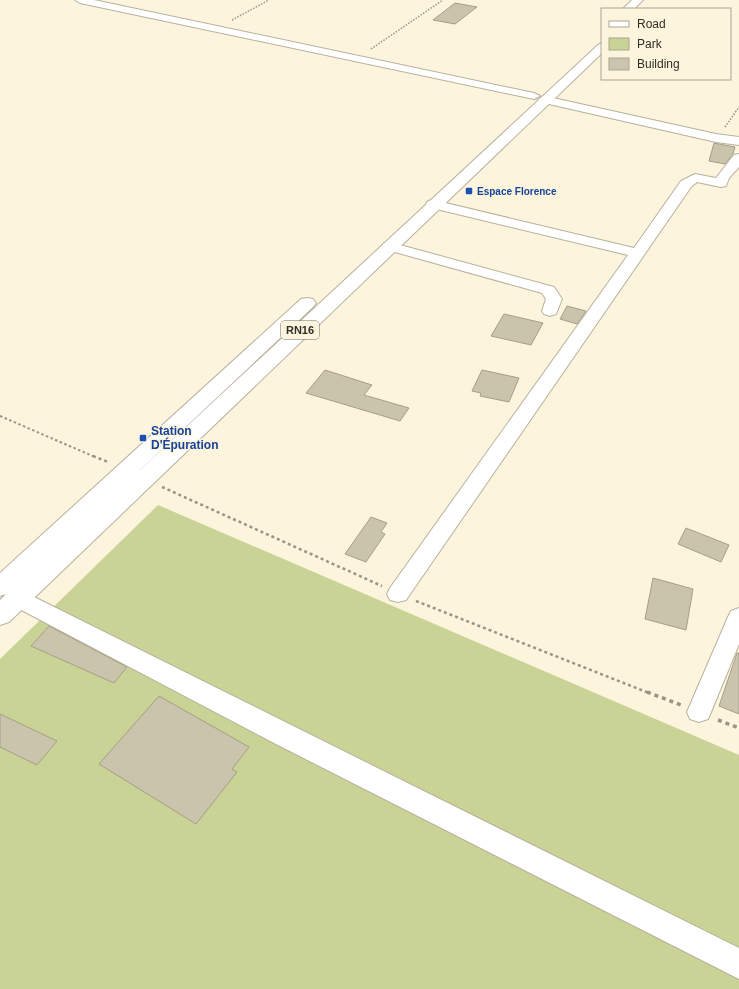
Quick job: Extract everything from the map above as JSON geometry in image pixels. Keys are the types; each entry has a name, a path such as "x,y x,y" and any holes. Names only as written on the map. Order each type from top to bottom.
{"highway":[{"path":"629,8 638,0"},
{"path":"643,8 650,1"},
{"name":"RN16","path":"6,600 144,479 433,204 601,35"},
{"name":"RN16","path":"6,600 126,470 539,98 601,48"}],"street":[{"path":"80,0 539,98 716,138 739,141"},
{"path":"398,594 686,184 695,178 722,183 723,176 727,174 739,158"},
{"path":"433,204 637,253"},
{"path":"389,246 548,290 554,299 550,311"},
{"path":"6,600 292,740 739,964"},
{"path":"699,712 739,617"}],"path":[{"path":"216,29 269,0"},
{"path":"356,59 443,0"},
{"path":"716,138 739,107"},
{"path":"0,416 126,470"},
{"path":"144,479 398,594 739,728"}],"green space":[{"path":"158,505 739,755 739,989 0,989 0,659"}],"building":[{"path":"455,3 477,7 455,24 433,20"},
{"path":"714,143 735,147 733,154 725,164 709,161"},
{"path":"567,306 586,311 577,324 560,319"},
{"path":"504,314 543,323 531,345 491,336"},
{"path":"325,370 372,385 364,395 409,408 400,421 306,393"},
{"path":"482,370 519,378 509,402 480,396 481,393 472,391"},
{"path":"371,517 387,523 381,532 385,534 366,562 345,554"},
{"path":"686,528 729,545 721,562 678,544"},
{"path":"653,578 693,589 686,630 645,619"},
{"path":"49,626 127,667 114,683 31,646"},
{"path":"737,653 739,653 739,714 719,706"},
{"path":"159,696 249,747 232,769 237,772 196,824 99,764"},
{"path":"0,714 57,741 37,765 0,747"}],"place":[{"name":"Espace Florence","path":"469,191"},
{"name":"Station D'Épuration","path":"143,438"}]}
